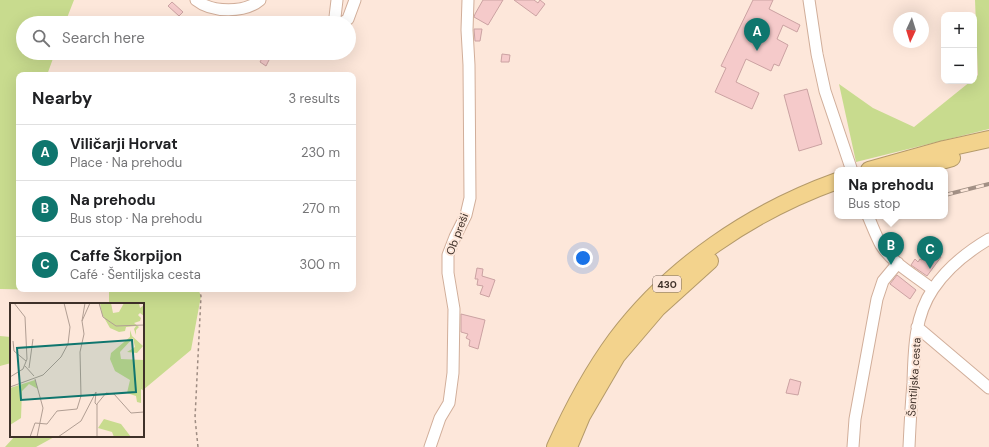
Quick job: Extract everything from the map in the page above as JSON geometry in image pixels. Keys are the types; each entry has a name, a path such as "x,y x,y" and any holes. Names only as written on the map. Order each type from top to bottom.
{"highway":[{"path":"880,167 989,138"},
{"path":"922,167 989,150"},
{"name":"430","path":"555,447 572,410 595,370 616,339 646,304 677,274 707,250 744,225 786,202 834,182"},
{"name":"430","path":"569,447 582,416 617,356 658,308 712,258 761,227 807,204 834,193"}],"street":[{"path":"196,0 200,3 216,8 229,10 252,6 260,0"},
{"path":"335,16 336,0"},
{"path":"350,16 356,0"},
{"name":"Ob preši","path":"430,447 440,418 449,402 452,372 454,309 448,273 448,255 466,215 470,198 469,65 467,35 468,0"},
{"path":"809,0 817,54 825,91 851,167"},
{"path":"869,219 881,245 898,263 932,289"},
{"name":"Šentiljska cesta","path":"909,447 915,346 923,309 932,289 956,262 989,239"},
{"path":"853,447 855,419 877,299 883,281 898,263"},
{"path":"918,328 989,388"}],"path":[{"path":"198,447 196,418 201,296 200,292"}],"green space":[{"path":"0,0 74,0 68,16 16,16 16,60 52,60 48,72 16,72 16,289 0,289"},
{"path":"975,0 989,0 989,129 856,162 839,84 873,108 914,127 967,84 977,84 977,12 975,12"},
{"path":"109,292 199,292 201,296 191,350 144,389 144,303 109,303"},
{"path":"0,336 10,337 10,363 0,366"},
{"path":"14,437 54,437 36,447 5,447"}],"building":[{"path":"483,0 503,0 488,25 474,17"},
{"path":"514,0 534,0 538,3 540,0 545,4 536,16"},
{"path":"753,0 773,0 769,9 800,25 797,32 783,25 777,39 788,45 779,66 774,64 771,71 746,59 736,82 759,93 752,109 715,92 726,68 721,66"},
{"path":"172,2 183,12 179,16 168,6"},
{"path":"474,29 482,29 480,41 475,41"},
{"path":"502,54 510,55 509,62 501,62"},
{"path":"261,60 269,60 266,66 260,62"},
{"path":"807,89 822,144 799,151 784,95"},
{"path":"934,252 941,257 927,276 911,265 915,259 918,262 926,256 929,258"},
{"path":"477,268 483,269 482,276 495,280 489,297 480,294 483,286 477,285 478,279 475,279"},
{"path":"897,275 916,290 910,299 890,284"},
{"path":"461,314 485,320 478,349 469,346 470,340 466,338 468,334 461,332"},
{"path":"790,379 801,382 798,395 786,393"}],"railway":[{"path":"948,194 989,184"}],"place":[{"name":"Viličarji Horvat","path":"757,51"},
{"name":"Na prehodu","path":"891,265"},
{"name":"Caffe Škorpijon","path":"930,269"}]}
